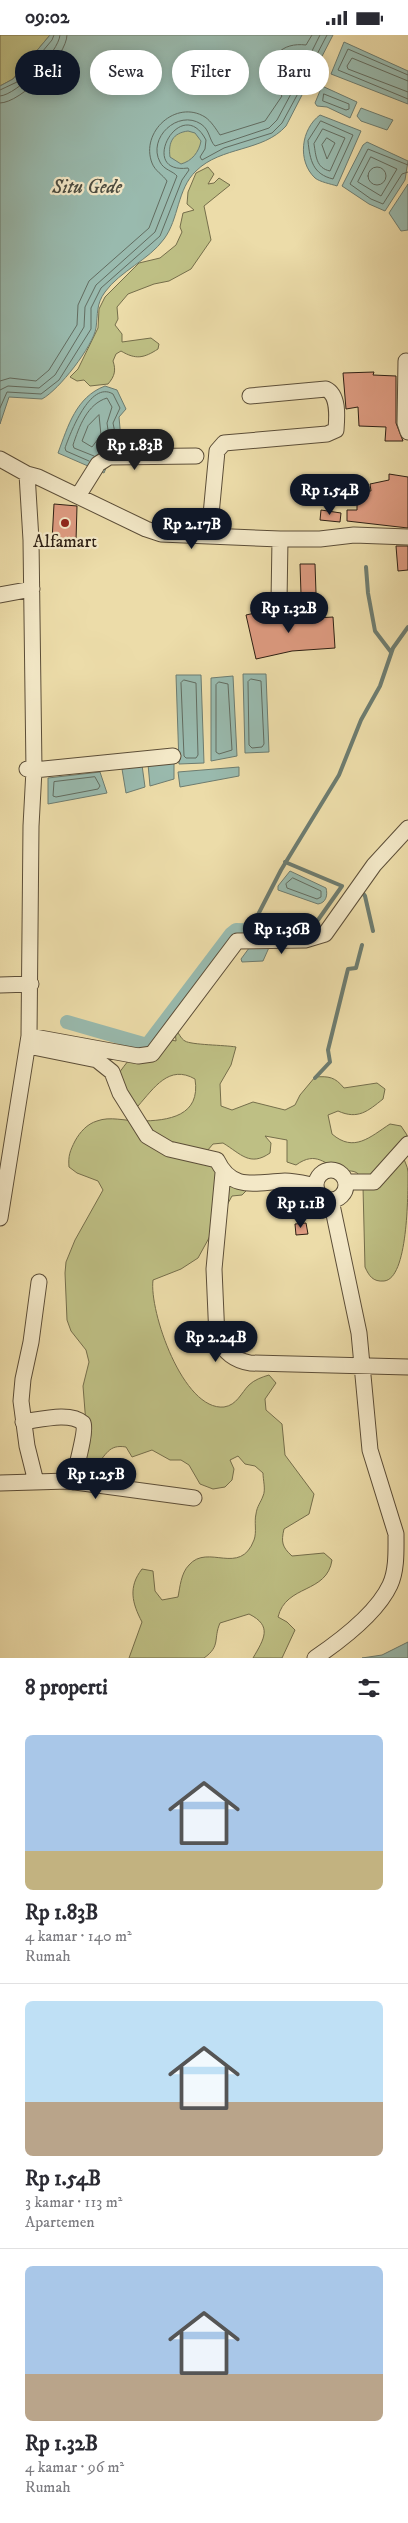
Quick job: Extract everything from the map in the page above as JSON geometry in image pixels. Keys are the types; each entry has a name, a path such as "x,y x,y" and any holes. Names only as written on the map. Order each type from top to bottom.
{"street":[{"path":"406,361 405,423 408,432"},
{"path":"209,536 216,451 219,446 224,443 328,434 336,430 334,397 326,389 250,395"},
{"path":"78,496 98,464 109,457 196,456"},
{"path":"0,459 27,474 38,477 161,534 280,539 320,539 354,535 408,537"},
{"path":"0,1219 7,1130 28,1041 31,984 32,540 27,474"},
{"path":"279,602 280,539"},
{"path":"0,595 32,589"},
{"path":"30,769 173,756"},
{"path":"28,1041 138,1055 152,1053 233,945 242,939 260,941 309,939 325,935 374,865 408,828"},
{"path":"0,985 31,984"},
{"path":"28,1041 97,1060 112,1073 120,1093 147,1135 169,1149 217,1160 223,1173 214,1269 217,1338 222,1348 232,1357 250,1363 408,1367"},
{"path":"346,1182 374,1182 408,1144"},
{"path":"330,1169 340,1172 346,1182 345,1191 340,1198 331,1200 321,1196 316,1186 320,1175 330,1169"},
{"path":"223,1173 240,1182 252,1185 287,1181 316,1186"},
{"path":"315,1658 338,1643 368,1615 390,1585 394,1568 396,1534 370,1450 359,1333 331,1200"},
{"path":"36,1482 23,1422 23,1379 31,1342 38,1282"},
{"path":"23,1422 67,1417 76,1418 83,1423 85,1432 80,1446 73,1482"},
{"path":"0,1483 73,1482 194,1498"}],"green space":[{"path":"0,35 50,35 37,50 15,50 15,77 0,86"},
{"path":"170,118 220,130 184,167 166,159"},
{"path":"208,167 214,174 208,184 214,183 219,178 230,185 204,206 211,240 191,269 169,281 154,284 128,294 117,307 118,319 115,325 122,334 122,342 151,338 159,344 158,349 140,357 131,356 121,351 116,354 113,361 114,373 108,384 90,386 84,380 77,381 70,377 78,369 98,328 99,309 105,297 139,263 160,258 176,245 182,232 180,227 183,213 194,210 187,204 188,192 196,173"},
{"path":"175,1028 182,1039 188,1042 236,1047 231,1065 220,1084 221,1106 232,1110 253,1102 285,1110 295,1105 300,1095 315,1077 331,1078 338,1081 344,1088 377,1083 385,1089 383,1099 372,1107 357,1114 351,1115 338,1111 328,1115 332,1134 340,1140 355,1143 369,1138 390,1124 401,1126 407,1135 403,1154 408,1172 407,1216 402,1252 392,1277 384,1281 377,1281 370,1276 365,1267 363,1186 358,1174 336,1168 315,1159 303,1161 296,1165 287,1162 287,1140 265,1136 271,1143 270,1153 257,1159 241,1155 223,1143 213,1144 207,1151 249,1188 242,1195 232,1196 198,1258 181,1269 153,1280 153,1295 163,1335 182,1377 195,1393 209,1404 224,1407 236,1401 249,1385 258,1379 269,1375 276,1383 265,1399 266,1410 282,1424 285,1455 314,1494 309,1514 284,1529 283,1544 292,1556 324,1553 332,1560 329,1571 323,1579 297,1593 282,1606 278,1617 295,1630 282,1658 253,1658 263,1639 264,1628 257,1619 249,1614 220,1623 215,1646 204,1658 129,1658 142,1622 134,1602 133,1589 142,1569 153,1571 155,1591 162,1600 178,1597 184,1572 197,1559 205,1557 232,1558 241,1556 248,1551 255,1537 255,1517 264,1494 263,1473 255,1466 245,1464 238,1456 230,1460 234,1469 232,1480 225,1487 213,1489 200,1484 189,1465 181,1460 170,1460 152,1450 132,1457 126,1447 115,1447 108,1451 95,1466 85,1466 78,1457 86,1424 83,1386 89,1362 86,1350 71,1331 67,1320 66,1262 75,1240 103,1190 98,1181 77,1173 69,1167 70,1154 79,1135 93,1122 107,1119 161,1120 180,1114 188,1109 196,1091 195,1079 186,1075 177,1074 170,1076 156,1086 138,1106 128,1106 118,1075 141,1043 147,1045 158,1037 176,1041"}],"water":[{"name":"Situ Gede","path":"50,35 333,35 325,50 259,50 259,95 302,95 286,126 266,140 217,157 196,171 185,186 173,222 164,239 151,253 118,278 102,296 94,336 74,367 57,387 42,399 9,397 0,424 0,86 15,77 15,95 80,95 80,50 37,50","holes":["188,131 195,133 201,141 197,152 185,163 181,164 170,157 170,147 175,136"]},
{"path":"344,42 408,71 408,104 331,74"},
{"path":"329,89 357,102 350,118 327,107 317,106 315,103 318,95 329,95"},
{"path":"361,108 393,120 387,130 361,121 357,116"},
{"path":"320,115 361,131 337,186 315,178 309,171 306,163 304,154 305,137 309,128"},
{"path":"367,142 408,161 405,180 385,211 369,204 342,186 363,145"},
{"path":"408,184 408,230 401,231 389,213"},
{"path":"105,386 117,390 126,409 119,417 121,439 113,451 104,473 58,453 74,414 80,405 87,397"},
{"path":"243,674 266,674 269,752 245,753"},
{"path":"176,675 201,675 204,763 179,764"},
{"path":"233,676 237,756 211,761 211,678"},
{"path":"174,760 174,779 150,786 148,764"},
{"path":"142,765 145,787 126,793 122,769"},
{"path":"239,767 239,776 180,787 178,772"},
{"path":"100,772 107,793 48,804 48,778"},
{"path":"290,871 326,888 325,900 318,904 278,890 278,886"},
{"path":"255,940 271,943 263,961 242,962 241,959"},
{"path":"408,1642 408,1658 362,1658 382,1655"}],"building":[{"path":"374,372 373,375 396,376 396,423 403,441 385,441 386,427 359,426 358,407 346,409 343,373"},
{"path":"389,474 408,477 408,528 347,521 347,510 357,510 357,491 371,491 370,484 389,480"},
{"name":"Alfamart","path":"54,504 77,506 76,541 52,541"},
{"path":"321,510 341,513 340,522 320,520"},
{"path":"396,546 408,546 408,570 398,571"},
{"path":"300,564 315,564 316,593 301,594"},
{"path":"273,609 282,611 284,620 333,617 335,648 292,651 256,659 246,615"},
{"path":"306,1223 308,1234 296,1235 295,1224"}],"waterway":[{"path":"366,567 368,593 375,631 391,652"},
{"path":"246,938 281,870 339,775 361,720 380,686 393,648 408,627"},
{"path":"255,923 311,925 318,920 342,886 285,862"},
{"path":"359,892 362,892 365,896 373,931"},
{"path":"67,1022 147,1045 231,934 236,930 312,932"},
{"path":"315,1078 330,1062 328,1050 348,969 356,968 362,945"}],"place":[{"name":"Alfamart","path":"65,523"}]}
